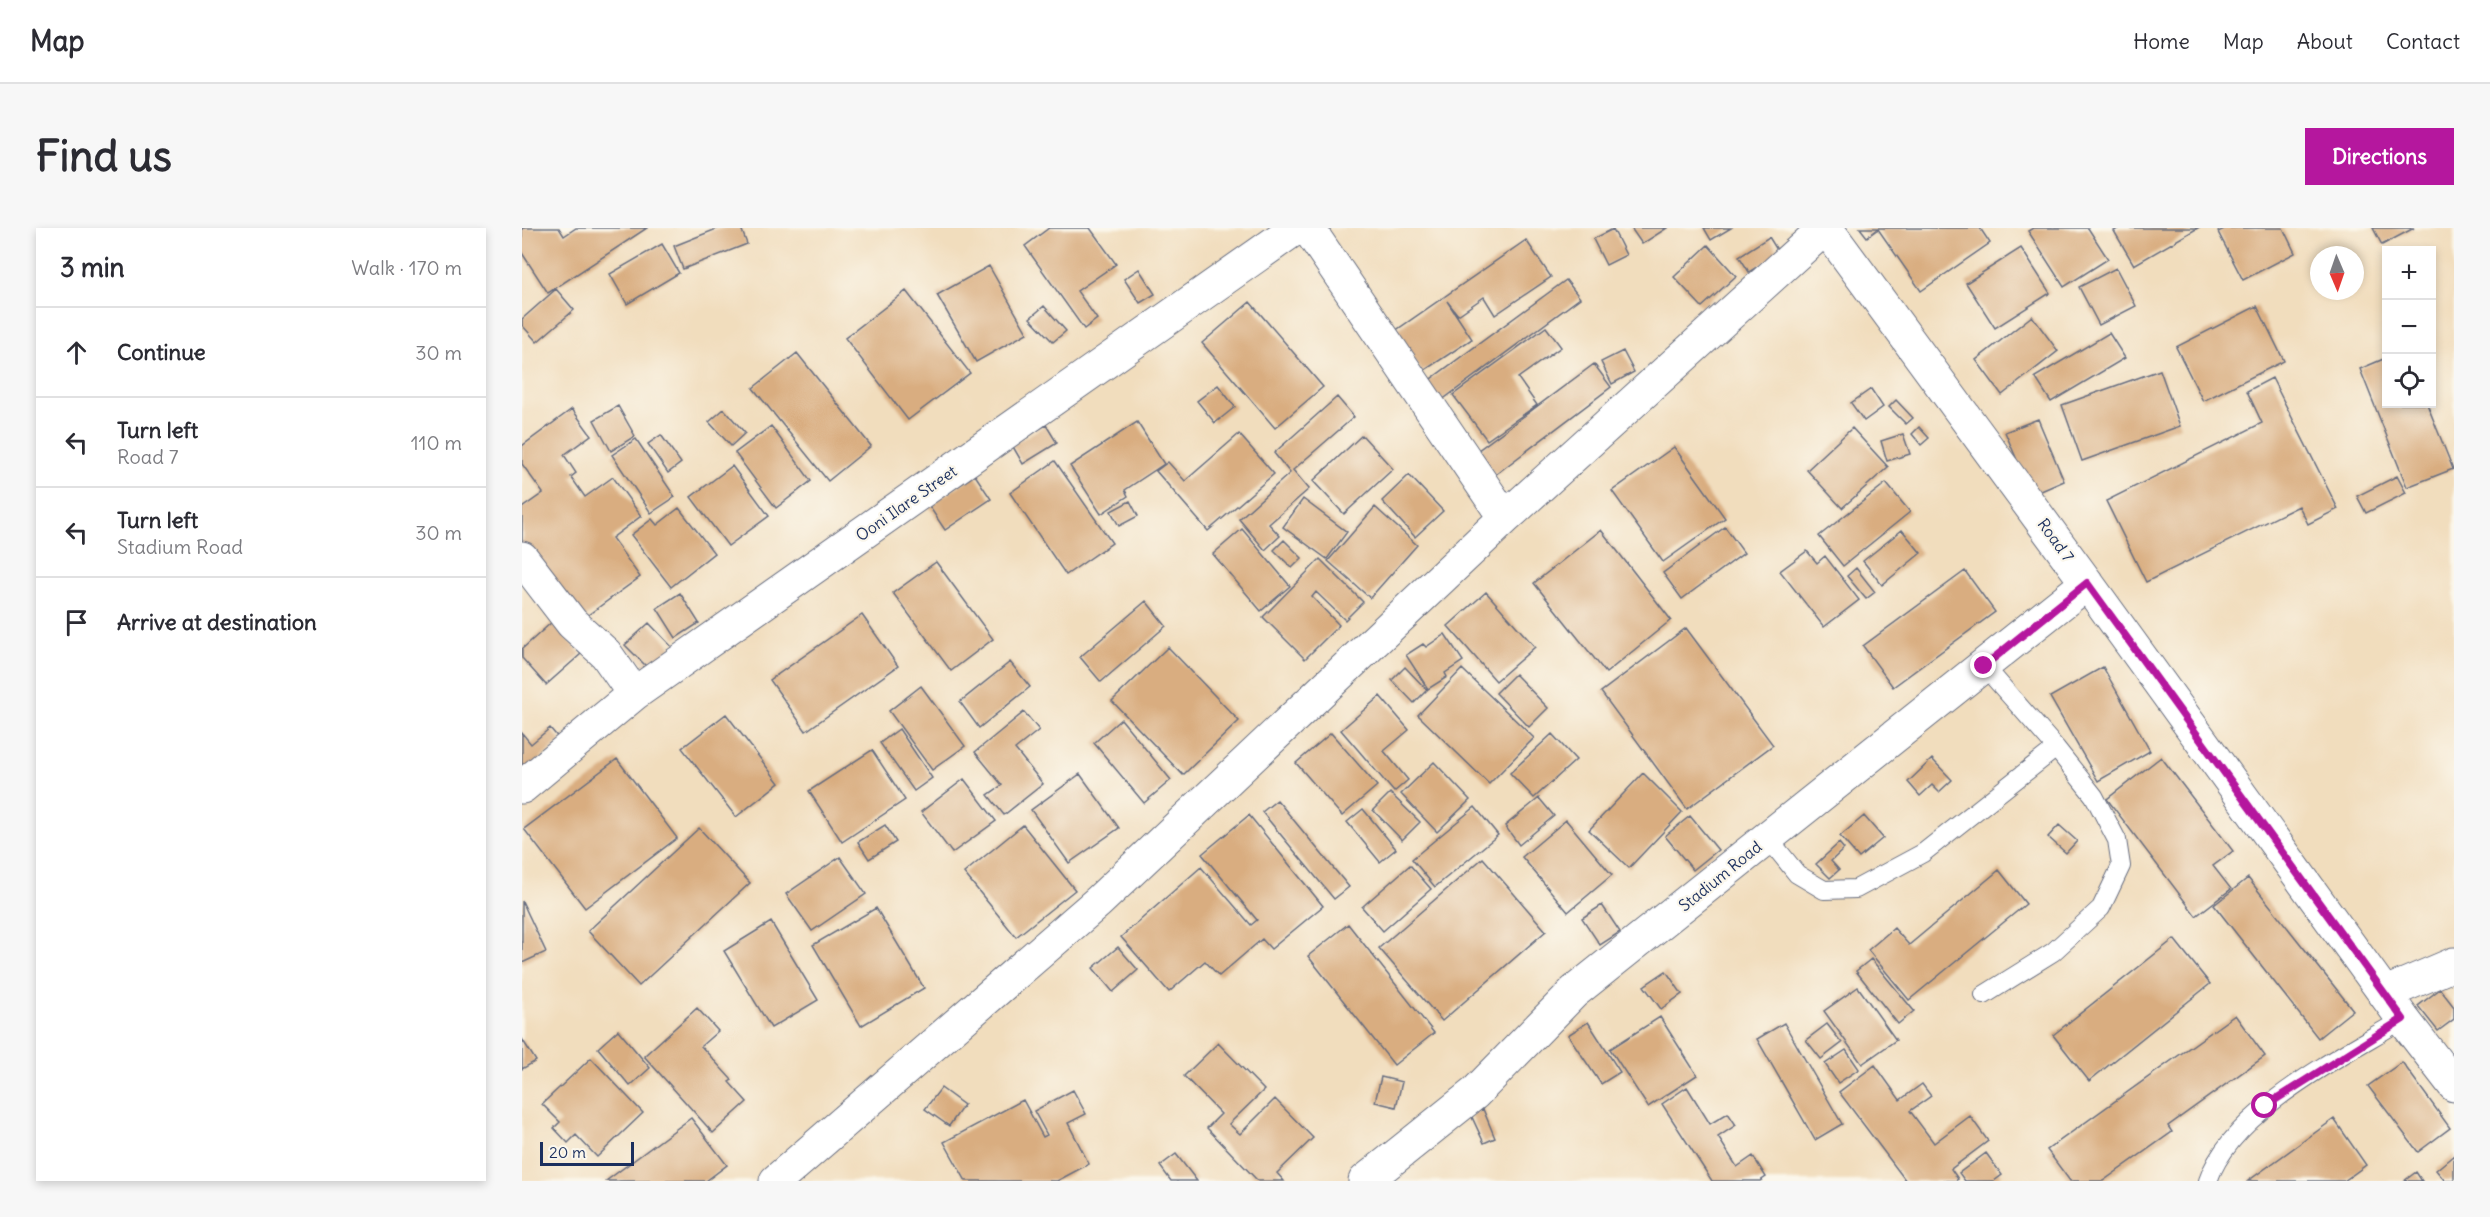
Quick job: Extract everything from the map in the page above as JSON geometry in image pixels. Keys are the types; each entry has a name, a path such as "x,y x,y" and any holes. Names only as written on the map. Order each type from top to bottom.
{"street":[{"name":"Ooni Ilare Street","path":"522,787 634,694 1296,228"},
{"path":"1308,228 1505,518"},
{"path":"776,1181 1098,902 1505,518 1825,228"},
{"name":"Road 7","path":"1825,228 2454,1085"},
{"path":"522,558 572,622 606,654 634,694"},
{"name":"Stadium Road","path":"1365,1181 1475,1094 1574,992 2087,583"},
{"path":"2395,1006 2454,964"}],"lane":[{"path":"1984,666 2056,748 2094,796 2117,840 2121,866 2101,908 2053,952 1984,995"},
{"path":"1768,838 1797,874 1824,890 1856,888 1923,853 2056,748"},
{"path":"2208,1181 2213,1166 2232,1140 2265,1106 2395,1006"}],"building":[{"path":"522,228 559,228 564,236 576,228 647,228 548,293 522,253"},
{"path":"719,228 741,228 747,244 683,269 674,246"},
{"path":"1049,228 1090,228 1116,264 1077,291 1097,319 1084,329 1025,246"},
{"path":"1631,228 1667,228 1642,244"},
{"path":"1704,228 1731,228 1711,240"},
{"path":"1860,228 1980,228 1990,243 1921,291 1878,229 1867,237"},
{"path":"2033,228 2088,228 2108,259 2064,287 2028,231"},
{"path":"2119,228 2198,228 2134,265 2114,231"},
{"path":"2226,228 2283,228 2295,253 2243,280 2218,232"},
{"path":"2373,228 2414,228 2382,245"},
{"path":"1613,229 1626,255 1606,265 1593,239"},
{"path":"1769,237 1779,253 1749,272 1739,256"},
{"path":"1526,240 1551,277 1495,315 1484,297 1458,315 1447,301 1472,339 1422,372 1395,331"},
{"path":"662,244 679,273 627,304 610,274"},
{"path":"1708,245 1736,276 1702,307 1674,277"},
{"path":"2021,248 2050,293 1995,328 1966,283"},
{"path":"989,266 1027,333 976,362 937,295"},
{"path":"2116,268 2136,306 2099,325 2079,287"},
{"path":"1139,269 1155,294 1140,303 1124,279"},
{"path":"1566,280 1580,298 1434,406 1420,387"},
{"path":"556,289 574,310 537,342 522,325 522,319"},
{"path":"906,291 970,373 908,420 845,338"},
{"path":"1250,302 1323,387 1275,428 1202,343"},
{"path":"1044,306 1066,331 1053,342 1030,318"},
{"path":"2257,306 2284,361 2203,401 2176,347"},
{"path":"2032,316 2058,351 2002,395 1976,360"},
{"path":"1546,327 1561,347 1518,378 1537,405 1487,440 1453,395"},
{"path":"2109,333 2125,358 2051,402 2035,377"},
{"path":"1623,351 1634,372 1612,384 1601,362"},
{"path":"797,353 871,446 828,481 753,388"},
{"path":"2382,360 2382,408 2429,408 2453,469 2407,487 2360,369"},
{"path":"1594,364 1611,387 1495,475 1477,451"},
{"path":"2160,370 2180,426 2082,461 2062,405"},
{"path":"2272,378 2338,509 2308,524 2299,506 2146,582 2106,501 2262,423 2247,391"},
{"path":"1218,385 1235,407 1215,423 1197,401"},
{"path":"1871,389 1883,407 1864,421 1851,403"},
{"path":"1337,397 1354,417 1293,470 1309,489 1269,524 1280,536 1265,550 1239,519 1290,473 1274,453"},
{"path":"1896,400 1913,418 1906,424 1889,407"},
{"path":"618,406 635,436 611,451 594,420"},
{"path":"572,409 591,435 564,455 576,473 571,477 585,497 613,477 641,516 612,538 640,577 577,623 522,547 522,508 543,493 522,464 522,446"},
{"path":"724,409 745,433 731,446 709,422"},
{"path":"2038,419 2064,481 2032,495 2005,432"},
{"path":"1137,422 1164,464 1125,490 1128,496 1101,514 1070,466"},
{"path":"1046,425 1057,443 1023,464 1012,445"},
{"path":"771,426 811,481 776,508 735,453"},
{"path":"1919,427 1929,438 1921,445 1912,434"},
{"path":"1852,428 1888,467 1842,508 1807,470"},
{"path":"1239,434 1274,474 1208,531 1156,471 1168,462 1185,481"},
{"path":"1903,434 1910,454 1887,461 1881,441"},
{"path":"661,435 681,463 668,473 648,444"},
{"path":"1362,435 1393,469 1344,514 1313,481"},
{"path":"636,439 675,497 651,513 612,455"},
{"path":"1674,447 1725,518 1663,562 1612,491"},
{"path":"1055,461 1112,543 1066,575 1010,493"},
{"path":"732,466 769,516 728,546 691,497"},
{"path":"975,475 991,499 945,530 929,506"},
{"path":"1409,475 1443,511 1415,537 1382,501"},
{"path":"2397,476 2406,493 2366,513 2357,496"},
{"path":"1886,483 1910,512 1843,566 1819,536"},
{"path":"1303,499 1347,532 1327,559 1283,527"},
{"path":"1130,501 1138,516 1119,526 1111,511"},
{"path":"1375,507 1417,545 1370,598 1328,561"},
{"path":"679,508 714,553 671,587 631,535 652,519 657,525"},
{"path":"1725,527 1744,553 1682,599 1663,573"},
{"path":"1242,529 1290,586 1261,611 1213,554"},
{"path":"1601,530 1671,620 1606,673 1534,583"},
{"path":"1902,530 1921,553 1882,585 1863,561"},
{"path":"1284,540 1302,558 1292,568 1274,550"},
{"path":"1807,551 1817,563 1825,556 1859,600 1824,627 1780,571"},
{"path":"1320,559 1363,602 1345,620 1316,592 1312,597 1339,625 1305,659 1263,617"},
{"path":"936,562 993,639 951,671 893,593"},
{"path":"1856,568 1875,592 1866,599 1847,576"},
{"path":"1965,571 1995,612 1893,687 1863,646"},
{"path":"1486,592 1535,647 1496,681 1448,626"},
{"path":"680,593 699,623 676,638 657,608"},
{"path":"1146,601 1166,626 1101,682 1080,657"},
{"path":"862,615 898,666 806,731 770,680"},
{"path":"552,622 581,654 546,685 522,658 522,649"},
{"path":"649,623 672,647 649,669 625,645"},
{"path":"1686,628 1773,745 1687,809 1601,692"},
{"path":"1445,634 1463,661 1445,673 1447,677 1428,689 1406,655 1423,644 1426,647"},
{"path":"1168,647 1239,721 1183,775 1112,701"},
{"path":"1010,662 1030,687 979,728 960,702"},
{"path":"1405,667 1427,690 1414,703 1392,680"},
{"path":"2103,667 2150,751 2098,781 2050,697"},
{"path":"1462,669 1534,738 1489,784 1418,715"},
{"path":"1515,674 1548,708 1529,727 1496,693"},
{"path":"921,686 965,746 932,770 889,711"},
{"path":"1380,696 1409,730 1384,751 1408,780 1394,792 1341,730"},
{"path":"1024,712 1039,730 1015,749 1043,784 1004,815 988,795 1002,785 975,752"},
{"path":"726,714 779,783 736,817 682,748"},
{"path":"1121,719 1171,780 1144,803 1094,743"},
{"path":"550,728 561,741 522,775 522,733 531,744"},
{"path":"899,729 932,778 914,791 880,743"},
{"path":"1331,733 1377,786 1342,816 1296,763"},
{"path":"1552,734 1576,760 1534,798 1510,773"},
{"path":"872,750 905,800 842,842 809,791"},
{"path":"2161,757 2233,851 2213,866 2231,889 2196,916 2107,799"},
{"path":"617,759 677,838 585,908 524,829"},
{"path":"1932,759 1952,780 1939,792 1932,785 1920,796 1908,782"},
{"path":"1434,762 1470,800 1437,832 1401,794"},
{"path":"1643,773 1682,812 1629,868 1589,830"},
{"path":"1080,774 1119,828 1069,863 1031,810"},
{"path":"964,779 996,821 952,853 921,812"},
{"path":"1390,793 1420,822 1402,840 1373,810"},
{"path":"1539,798 1554,816 1519,845 1505,826"},
{"path":"1277,800 1349,887 1334,899 1262,812"},
{"path":"1475,807 1498,835 1435,887 1412,859"},
{"path":"1363,809 1396,849 1380,862 1347,822"},
{"path":"1249,815 1323,906 1271,949 1262,939 1219,976 1205,961 1169,992 1121,937 1201,867 1251,925 1257,920 1202,854"},
{"path":"1690,816 1718,850 1693,870 1665,836"},
{"path":"1864,816 1883,838 1859,858 1840,836"},
{"path":"1566,820 1612,875 1568,912 1522,857"},
{"path":"885,825 896,842 869,859 858,842"},
{"path":"1023,825 1075,890 1016,937 964,873"},
{"path":"2059,825 2077,841 2066,853 2048,837"},
{"path":"699,828 750,883 639,986 588,931"},
{"path":"1839,843 1844,849 1831,861 1839,870 1830,878 1816,864"},
{"path":"840,857 866,894 812,931 786,894"},
{"path":"1483,858 1546,931 1442,1021 1379,948"},
{"path":"1410,865 1431,889 1383,931 1362,907"},
{"path":"1999,870 2026,904 1909,1000 1868,950 1894,928 1909,945"},
{"path":"2248,878 2353,1010 2318,1038 2214,905"},
{"path":"522,901 546,952 522,963"},
{"path":"1602,905 1620,932 1600,945 1582,918"},
{"path":"876,908 924,988 861,1026 813,945"},
{"path":"771,922 818,1000 771,1028 724,951"},
{"path":"1348,924 1434,1033 1394,1065 1308,956"},
{"path":"2174,939 2210,984 2089,1081 2053,1035"},
{"path":"1118,947 1138,970 1113,992 1093,968"},
{"path":"1871,959 1914,1011 1898,1024 1856,971"},
{"path":"1666,971 1682,994 1661,1009 1644,986"},
{"path":"1858,987 1896,1040 1862,1064 1824,1011"},
{"path":"2440,989 2454,1007 2454,1019 2438,1031 2418,1006"},
{"path":"697,1008 718,1031 701,1046 732,1080 729,1082 747,1102 713,1133 644,1056"},
{"path":"2235,1015 2265,1056 2168,1126 2172,1132 2103,1181 2070,1181 2047,1150"},
{"path":"1660,1017 1697,1075 1648,1107 1610,1049"},
{"path":"1588,1022 1620,1072 1601,1084 1568,1035"},
{"path":"1784,1023 1842,1124 1815,1140 1757,1039"},
{"path":"1827,1024 1842,1043 1821,1059 1806,1040"},
{"path":"618,1030 650,1068 630,1086 598,1048"},
{"path":"522,1039 536,1061 522,1069"},
{"path":"1218,1043 1264,1090 1229,1124 1240,1134 1275,1099 1313,1138 1277,1173 1284,1181 1258,1181 1207,1128 1221,1114 1184,1076"},
{"path":"1846,1050 1859,1069 1838,1083 1825,1064"},
{"path":"591,1058 643,1113 597,1157 576,1135 568,1143 554,1128 560,1122 542,1104"},
{"path":"2402,1062 2450,1128 2418,1152 2368,1086"},
{"path":"1875,1065 1900,1100 1922,1084 1931,1096 1910,1111 1934,1143 1970,1116 1988,1141 1951,1169 1958,1179 1955,1181 1906,1181 1839,1092"},
{"path":"1381,1077 1402,1082 1396,1107 1375,1102"},
{"path":"1687,1087 1710,1124 1728,1113 1736,1125 1718,1137 1737,1167 1753,1156 1766,1177 1760,1181 1712,1181 1662,1104"},
{"path":"941,1088 964,1105 949,1126 925,1109"},
{"path":"1073,1090 1086,1114 1068,1123 1089,1164 1057,1181 966,1181 944,1142 1023,1100 1043,1137 1047,1135 1034,1111"},
{"path":"1483,1109 1495,1138 1484,1143 1471,1115"},
{"path":"691,1118 727,1165 706,1181 606,1181"},
{"path":"2334,1119 2366,1165 2344,1181 2248,1181"},
{"path":"1986,1153 2002,1175 1994,1181 1965,1181 1959,1173"},
{"path":"1176,1154 1197,1181 1171,1181 1160,1166"},
{"path":"2454,1155 2454,1181 2445,1181 2436,1170"},
{"path":"2416,1172 2422,1181 2404,1181"}],"route":[{"path":"1984,666 2087,583 2403,1019 2265,1106"}]}
